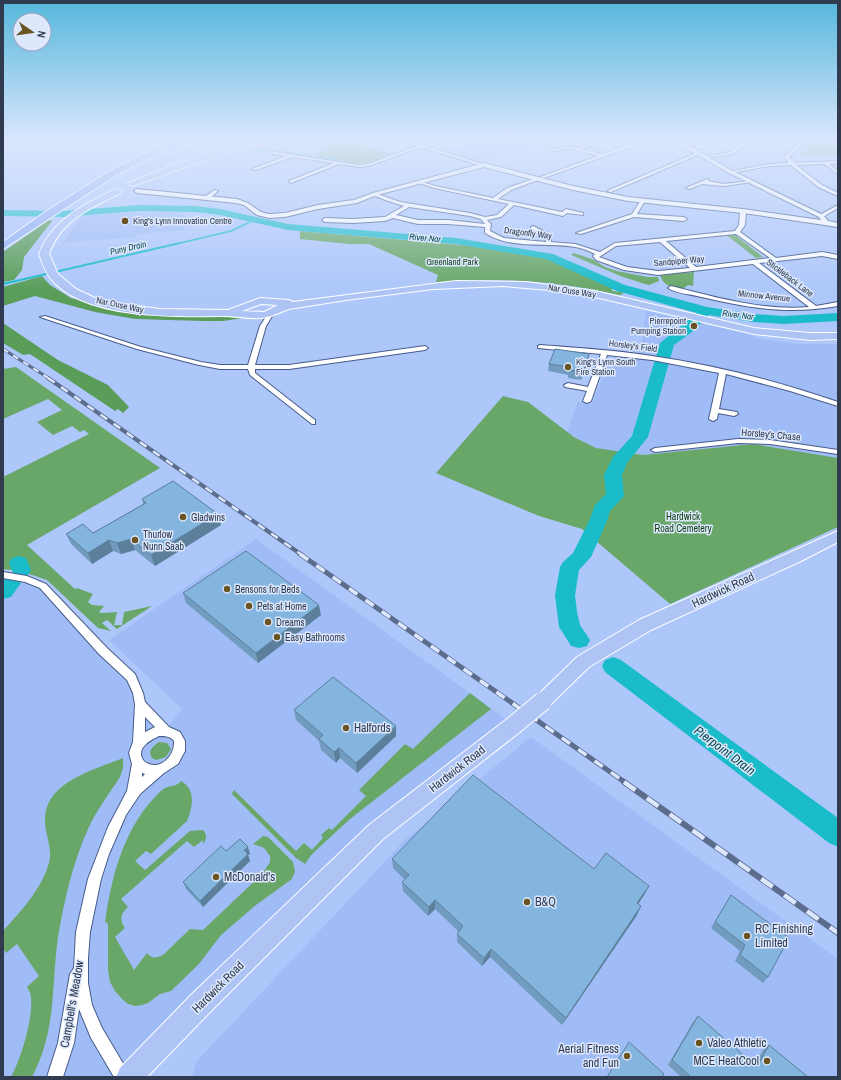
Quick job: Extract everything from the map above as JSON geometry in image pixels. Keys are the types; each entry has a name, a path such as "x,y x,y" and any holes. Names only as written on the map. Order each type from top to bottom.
{"highway":[{"path":"3,246 54,203 75,189"},
{"path":"54,203 77,189"},
{"path":"3,239 87,189"},
{"path":"71,199 89,189"}],"main road":[{"name":"Nar Ouse Way","path":"102,199 136,189"},
{"name":"Nar Ouse Way","path":"118,191 89,206 65,221 56,230 46,246 44,254 48,265 57,279 80,295 120,307 163,313 249,312 265,315 274,308 302,303 435,286 498,283 585,292 700,320 776,335 807,337 838,336"},
{"path":"118,191 127,193"},
{"name":"Nar Ouse Way","path":"249,312 260,301 274,308"},
{"name":"Hardwick Road","path":"129,1077 202,1002 376,832 514,725 543,701 583,662 644,624 796,557 838,536"}],"street":[{"path":"146,189 165,194 237,201 246,204 259,214 280,216 318,207 355,202 392,189"},
{"path":"445,189 563,214 566,211 581,214"},
{"path":"493,200 508,189"},
{"path":"584,189 606,195 643,201 823,220 838,206"},
{"path":"609,191 613,189"},
{"path":"764,189 823,220 838,225"},
{"path":"828,189 838,195"},
{"path":"207,198 216,191"},
{"path":"375,194 382,198 454,212 485,220 499,216 512,204"},
{"path":"634,215 643,201"},
{"path":"325,220 385,219 393,216 410,204"},
{"path":"737,232 742,225 743,211"},
{"path":"579,233 634,215 684,219"},
{"path":"393,216 418,222 448,222 488,226"},
{"name":"Dragonfly Way","path":"485,220 488,224 487,232 492,236 534,244 571,245 598,253"},
{"path":"541,225 531,229 547,235 550,244"},
{"path":"579,226 588,230"},
{"path":"598,253 615,245 737,232 774,259"},
{"path":"661,240 695,269"},
{"name":"Sandpiper Way","path":"598,253 596,256 598,259 618,267 658,273 822,254 838,257"},
{"name":"Stickleback Lane","path":"754,262 815,308"},
{"name":"Minnow Avenue","path":"671,288 690,290 768,307 815,308 838,304"},
{"path":"274,308 263,326 252,364 252,374 312,422"},
{"path":"249,312 263,326"},
{"path":"43,317 139,348 201,364 220,367 252,364 289,367 425,348"},
{"name":"Horsley's Field","path":"540,347 605,352 670,361 774,384 838,404"},
{"path":"587,401 605,352"},
{"path":"713,419 723,372"},
{"path":"568,385 591,390"},
{"path":"715,410 734,414"},
{"name":"Horsley's Chase","path":"655,450 738,441 770,442 838,452"},
{"path":"3,575 27,578 43,586 49,591 104,651 131,677 138,693 140,704 165,730"},
{"name":"Campbell's Meadow","path":"55,1077 68,1035 86,918 94,880 102,855 113,829 133,793 138,764 134,754 139,742 140,704"},
{"path":"139,742 150,733 165,730"},
{"name":"Campbell's Meadow","path":"133,793 160,769 173,761 180,749 180,742 177,736 172,732 165,730"},
{"path":"138,764 147,770 160,769"},
{"name":"Campbell's Meadow","path":"86,918 81,967 84,1004 93,1026 123,1077"}],"shaded area":[{"path":"183,212 186,218 184,230 138,234 136,237 69,242 62,244 81,218 90,215"},
{"path":"646,311 755,335 755,338 797,344 838,344 838,458 753,444 643,455 596,448 567,432 578,401 592,404 608,363 618,357 637,353 641,350"},
{"path":"256,539 514,725 376,832 129,1077 3,1077 3,575 35,582 131,677 138,693 165,730 182,709 109,640"},
{"path":"531,737 838,959 838,1077 192,1077 196,1062 406,839"}],"green space":[{"path":"49,220 52,221 24,257 22,270 14,280 3,282 3,252"},
{"name":"Greenland Park","path":"300,231 474,246 541,257 612,286 612,291 622,292 623,294 619,295 574,286 528,281 482,280 436,282 438,275 369,244 349,244 300,239"},
{"path":"725,234 734,234 763,257 756,258"},
{"path":"574,253 592,259 605,267 617,271 648,277 658,277 659,281 649,285 623,277 571,255"},
{"path":"694,272 693,286 688,285 684,288 669,286 661,279 660,275"},
{"path":"42,276 50,285 71,298 137,315 235,316 243,318 223,321 135,319 95,312 35,296 3,306 3,287"},
{"path":"3,323 58,360 108,385 129,407 123,413 118,409 115,411 30,354 23,355 3,343"},
{"path":"16,367 160,468 27,545 75,589 77,588 93,594 88,602 92,605 104,606 99,612 117,612 114,625 122,625 124,612 152,606 117,629 107,620 102,623 111,631 98,628 47,580 20,571 3,569 3,477 89,434 84,430 80,432 72,426 53,435 37,422 62,410 48,399 3,419 3,369"},
{"name":"Hardwick Road Cemetery","path":"503,396 528,402 574,437 596,448 643,455 753,444 838,458 838,527 670,604 582,529 539,516 436,473"},
{"path":"470,693 491,709 350,819 312,854 305,864 296,858 232,794 234,790 296,851 304,843 312,850 323,838 321,835 329,828 332,830 366,796 359,790 405,744 413,749"},
{"path":"159,742 167,743 171,749 166,757 156,760 152,758 150,751"},
{"path":"123,758 123,768 120,777 91,822 78,855 70,882 58,937 52,1008 46,1042 32,1077 11,1077 22,1050 30,1017 31,997 27,987 39,976 17,944 6,953 3,948 3,931 30,900 41,882 49,863 50,852 45,821 47,808 53,796 73,779"},
{"path":"181,781 186,784 191,793 192,799 191,810 187,821 151,854 146,851 135,861 145,870 190,831 203,830 206,835 206,839 203,844 203,840 194,847 187,841 121,899 128,907 121,919 125,928 115,937 134,970 147,953 154,957 163,955 190,929 203,930 263,873 270,862 270,856 264,848 253,844 263,836 268,837 293,862 295,871 292,879 256,905 221,935 199,964 171,991 160,994 148,1003 135,1006 128,1004 123,1000 115,991 110,982 108,970 108,924 105,922 111,889 126,840 143,811 162,790 176,785"}],"building":[{"path":"555,349 589,354 583,372 569,370 570,367 549,364"},
{"path":"173,481 218,514 151,555 131,539 117,543 109,540 88,553 66,534 83,524 93,533 146,503 142,499"},
{"path":"246,551 319,605 256,653 183,593"},
{"name":"Halfords","path":"333,677 396,726 356,763 339,748 334,752 319,739 323,735 294,710"},
{"name":"B&Q","path":"473,775 594,869 606,853 649,886 637,903 641,906 566,1018 491,949 484,958 457,934 463,926 435,900 429,907 402,882 409,875 392,859"},
{"name":"McDonald's","path":"240,839 248,847 244,850 248,854 200,901 183,882 221,846 226,851"},
{"name":"RC Finishing Limited","path":"731,895 789,938 768,977 740,955 745,945 715,922"},
{"name":"Valeo Athletic","path":"698,1016 757,1067 769,1045 808,1077 691,1077 672,1060"},
{"name":"Aerial Fitness and Fun","path":"629,1042 664,1074 662,1077 607,1077"}],"waterway":[{"name":"River Nar","path":"3,213 63,214 139,208 195,209 220,212 288,227 456,241 549,256 621,288 706,311"},
{"name":"Puny Drain","path":"176,244 231,231 254,220"},
{"name":"Puny Drain","path":"3,284 180,243"},
{"path":"579,640 570,627 567,612 565,595 570,567 581,557 598,521 601,509 615,496 613,475 619,461 640,437 667,343 687,329 706,311"},
{"name":"River Nar","path":"706,311 753,318 783,320 838,317"},
{"path":"19,563 21,570"},
{"path":"4,592 11,583"},
{"name":"Pierpoint Drain","path":"613,666 838,834"}],"railway":[{"path":"3,349 50,379"},
{"path":"48,378 302,555"},
{"path":"300,554 626,783"},
{"path":"624,782 838,933"}],"place":[{"name":"King's Lynn Innovation Centre","path":"125,221"},
{"name":"Pierrepoint Pumping Station","path":"694,326"},
{"name":"King's Lynn South Fire Station","path":"568,367"},
{"name":"Gladwins","path":"183,517"},
{"name":"Thurlow Nunn Saab","path":"135,540"},
{"name":"Bensons for Beds","path":"227,589"},
{"name":"Pets at Home","path":"249,606"},
{"name":"Dreams","path":"268,622"},
{"name":"Easy Bathrooms","path":"277,637"},
{"name":"Halfords","path":"346,728"},
{"name":"McDonald's","path":"216,877"},
{"name":"B&Q","path":"527,902"},
{"name":"RC Finishing Limited","path":"747,936"},
{"name":"Valeo Athletic","path":"699,1043"},
{"name":"Aerial Fitness and Fun","path":"627,1056"},
{"name":"MCE HeatCool","path":"767,1061"}]}
